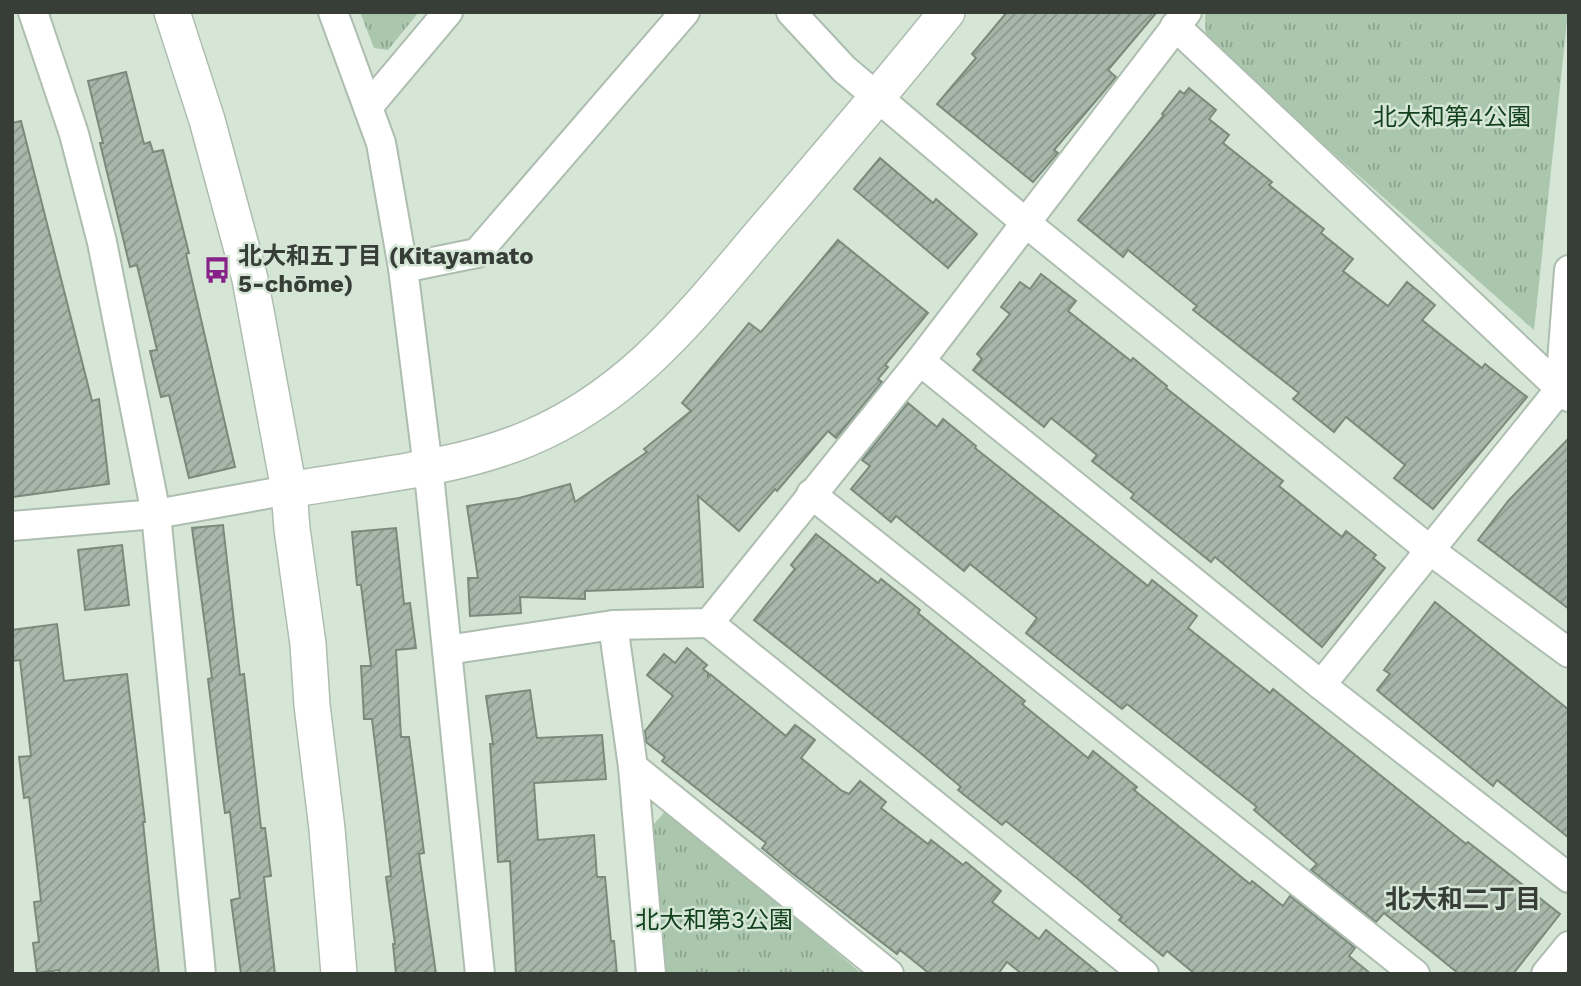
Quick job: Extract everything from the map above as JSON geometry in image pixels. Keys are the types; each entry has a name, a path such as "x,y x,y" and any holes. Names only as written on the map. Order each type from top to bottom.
{"street":[{"path":"33,12 74,134 102,242 156,514 201,974"},
{"path":"172,12 207,120 250,279 289,490 309,643 312,705 327,828 339,974"},
{"path":"333,12 381,143 403,268 428,466 480,974"},
{"path":"368,107 448,12"},
{"path":"403,268 477,253 685,12"},
{"path":"791,12 844,69 1026,223 1431,551 1569,653"},
{"path":"12,526 156,514 428,466 483,453 525,439 573,417 611,392 654,355 692,314 878,98 947,12"},
{"path":"709,623 920,360 1181,19 1564,393"},
{"path":"1321,685 1564,393 1569,270"},
{"path":"920,360 1321,685 1569,878"},
{"path":"811,494 1415,974"},
{"path":"447,650 613,625 709,623 1144,974"},
{"path":"613,625 633,767 651,974"},
{"path":"633,767 889,974"},
{"path":"1546,974 1569,946"}],"green space":[{"path":"360,12 419,12 388,50 374,48"},
{"name":"北大和第4公園","path":"1205,12 1568,12 1534,330 1206,41"},
{"name":"北大和第3公園","path":"667,809 862,974 666,974 649,830"}],"building":[{"path":"1007,12 1157,12 1108,70 1116,77 1054,150 1058,153 1033,182 937,104 976,58 972,54"},
{"path":"126,72 144,144 150,142 153,152 163,150 189,253 186,254 235,467 189,478 169,395 161,397 150,351 157,350 137,265 130,267 88,81"},
{"path":"1189,88 1216,110 1209,119 1229,135 1223,143 1272,182 1269,185 1324,229 1321,233 1353,259 1343,271 1388,306 1407,282 1435,305 1422,320 1482,368 1485,364 1527,397 1433,509 1394,478 1405,465 1346,417 1334,432 1293,399 1299,393 1193,310 1197,306 1128,250 1123,257 1078,220 1164,115 1162,114 1180,91 1184,94"},
{"path":"21,121 92,401 99,399 109,484 12,497 12,123"},
{"path":"880,158 933,203 936,199 977,234 948,268 854,189"},
{"path":"838,240 928,313 885,365 888,367 878,379 882,382 836,438 828,431 739,531 698,496 703,587 585,591 585,599 520,597 521,613 470,616 468,578 478,578 467,506 519,498 570,484 575,502 647,452 644,449 691,411 682,403 749,323 761,332"},
{"path":"1041,274 1076,301 1068,311 1131,361 1133,358 1167,386 1166,388 1283,481 1279,486 1342,537 1346,531 1376,555 1373,558 1385,568 1322,647 1215,557 1211,562 1131,498 1134,494 1092,461 1097,455 1051,418 1044,427 973,370 982,359 977,354 1010,314 1001,307 1020,282 1030,289"},
{"path":"908,403 937,427 943,419 976,446 975,448 1148,586 1152,580 1197,616 1188,628 1270,693 1273,689 1466,844 1468,842 1560,914 1513,974 1459,974 1384,913 1376,922 1311,870 1317,864 1254,810 1257,807 1127,704 1122,709 1026,633 1037,618 970,564 964,571 896,516 891,522 851,489 870,466 862,460"},
{"path":"1569,438 1569,609 1478,540 1509,500"},
{"path":"223,525 240,675 244,674 261,828 265,828 271,876 264,877 275,974 241,974 231,900 240,898 230,812 225,813 219,768 208,679 212,678 192,528"},
{"path":"396,528 404,604 410,603 416,648 396,650 401,737 409,737 424,853 419,854 436,974 396,974 386,877 391,876 372,719 364,719 361,666 371,666 361,585 357,585 352,532"},
{"path":"816,534 878,583 881,579 920,610 918,613 1025,701 1022,704 1088,758 1093,751 1137,787 1134,790 1250,884 1252,881 1283,906 1290,896 1355,948 1349,956 1371,974 1195,974 1167,951 1163,956 1119,920 1122,917 1079,880 1006,821 1002,825 958,790 961,787 918,751 754,620 795,569 791,565"},
{"path":"122,545 129,605 85,610 78,550"},
{"path":"1435,602 1569,710 1569,838 1497,780 1493,786 1377,690 1390,674 1384,670"},
{"path":"57,624 64,681 127,674 145,822 159,974 60,974 59,970 37,973 33,943 39,942 34,902 41,901 29,797 24,798 19,757 31,756 20,660 12,661 12,630"},
{"path":"687,648 707,665 703,669 708,676 710,674 786,736 795,725 815,740 801,758 842,791 849,794 860,781 886,802 881,808 928,844 931,840 963,865 966,862 1001,891 992,902 1039,939 1046,930 1100,974 1022,974 1007,962 998,974 930,974 900,950 897,954 792,873 762,848 766,843 662,761 665,757 646,742 645,731 673,696 647,675 664,654 675,663"},
{"path":"530,690 537,738 602,735 606,779 534,783 538,840 594,835 597,877 605,877 617,974 516,974 510,861 498,862 490,744 493,744 486,696"}],"place":[{"name":"北大和五丁目 (Kitayamato 5-chōme)","path":"217,270"}],"district":[{"name":"北大和二丁目","path":"1463,899"}]}
